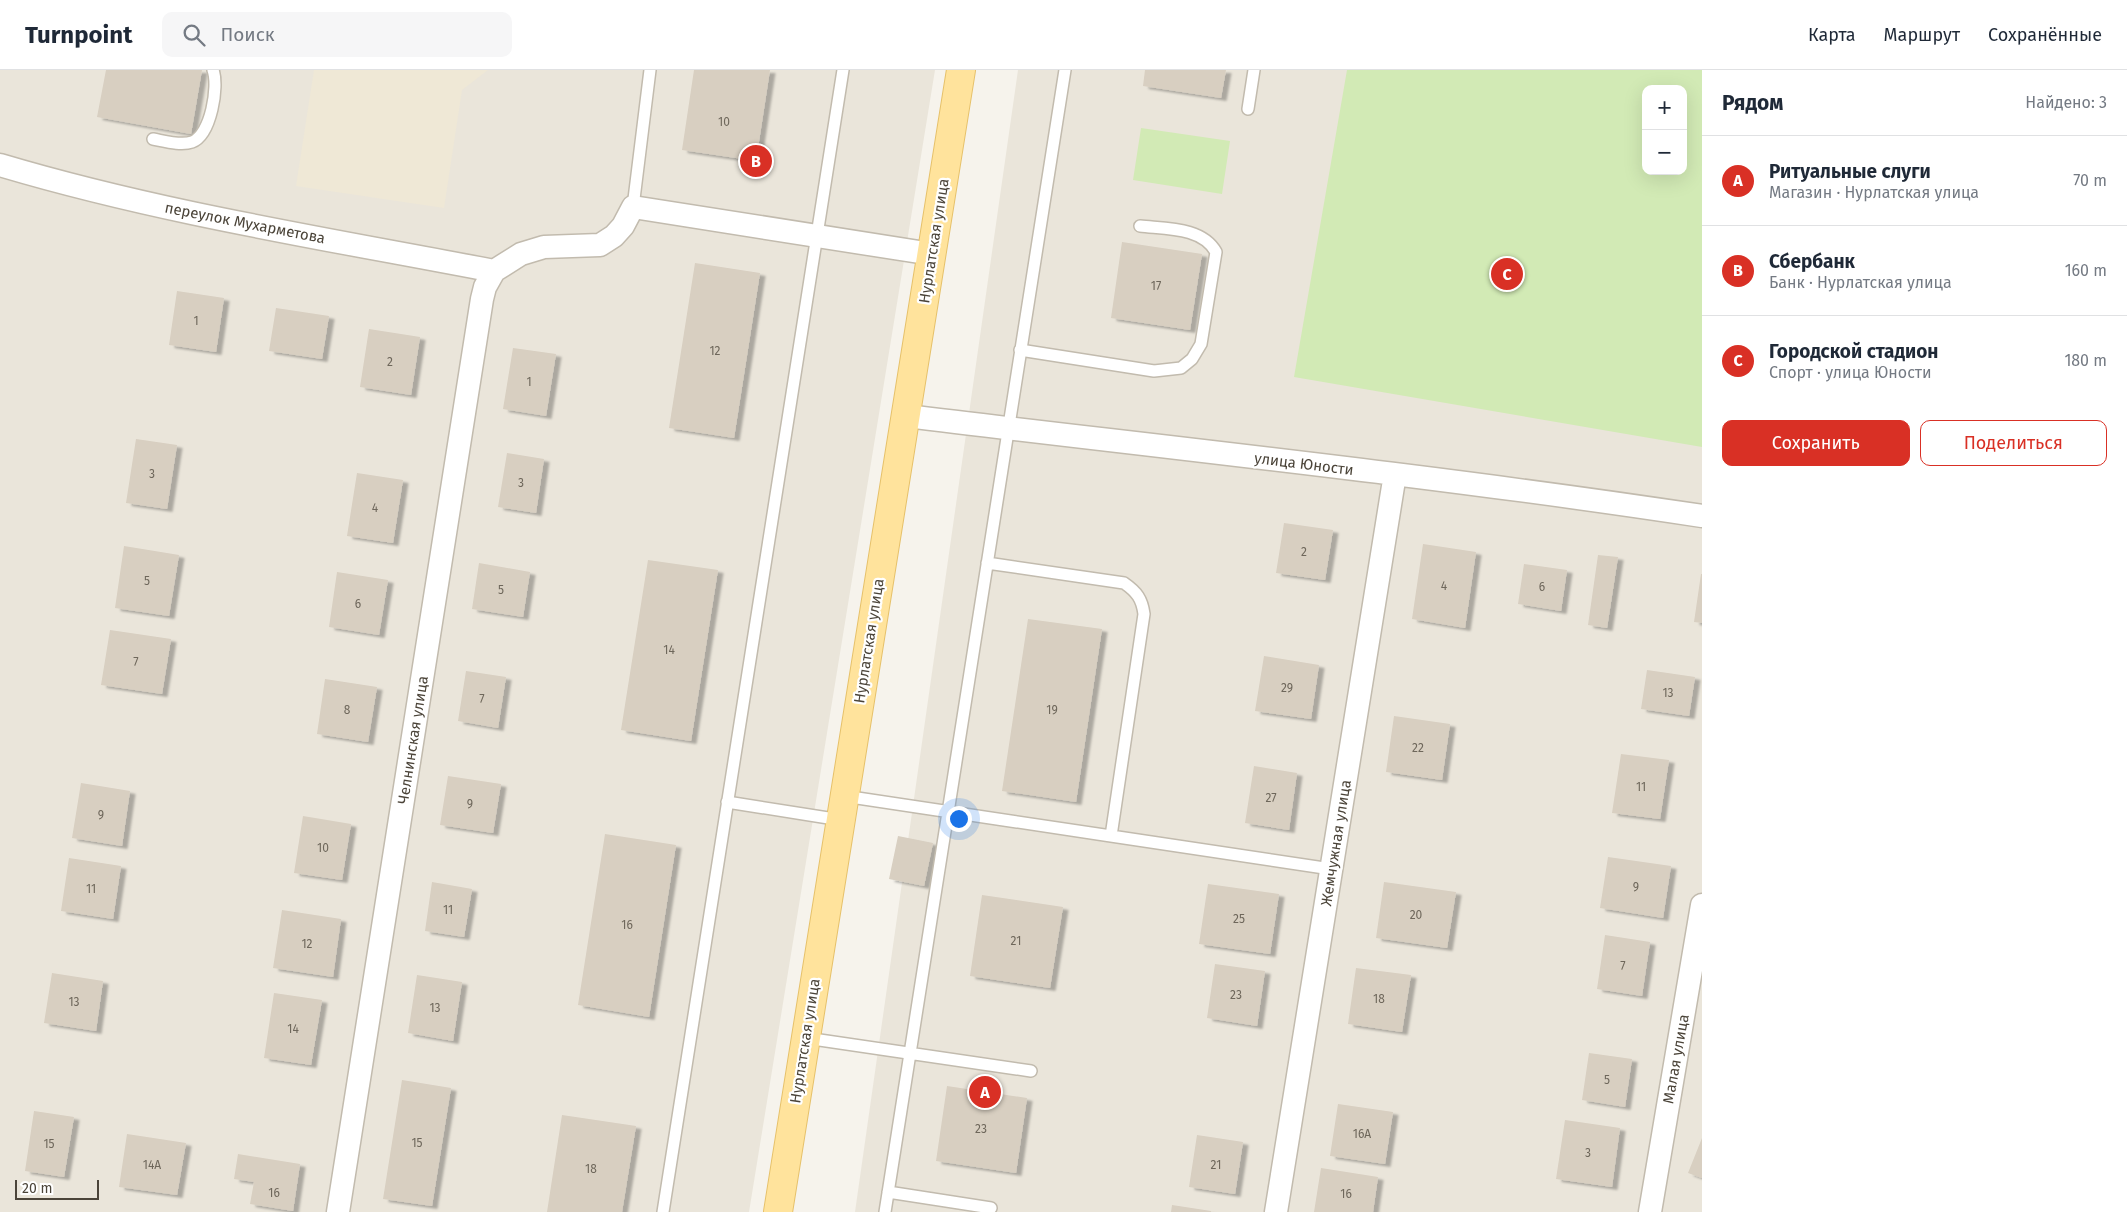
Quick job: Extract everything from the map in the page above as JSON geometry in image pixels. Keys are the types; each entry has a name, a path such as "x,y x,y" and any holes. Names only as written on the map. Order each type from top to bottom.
{"main road":[{"name":"Нурлатская улица","path":"778,1212 961,70"}],"street":[{"name":"переулок Мухарметова","path":"0,165 73,187 148,205 494,271"},
{"path":"494,271 521,254 544,247 600,245 614,236 623,226 633,207 932,254"},
{"name":"Челнинская улица","path":"338,1212 482,299 485,287 494,271"},
{"name":"улица Юности","path":"906,416 1395,474 1702,516"},
{"name":"Жемчужная улица","path":"1276,1212 1395,474"},
{"name":"Малая улица","path":"1650,1212 1702,905"}],"lane":[{"path":"153,139 179,143 192,142 203,134 209,122 215,77 213,70"},
{"path":"633,207 650,70"},
{"path":"662,1212 843,70"},
{"path":"885,1212 1065,70"},
{"path":"1248,109 1254,70"},
{"path":"1020,350 1154,371 1181,368 1192,359 1201,344 1216,252 1206,239 1195,234 1140,226"},
{"path":"987,563 1124,584 1135,591 1143,603 1144,614 1110,836"},
{"path":"727,802 948,812 1332,869"},
{"path":"806,1038 1030,1071"},
{"path":"888,1192 991,1208"}],"shaded area":[{"path":"0,70 935,70 749,1212 0,1212"},
{"path":"314,70 488,70 462,90 444,208 296,186"},
{"path":"1018,70 1702,70 1702,1212 855,1212"}],"green space":[{"path":"1347,70 1702,70 1702,447 1294,377"},
{"path":"1141,128 1230,141 1222,194 1133,180"}],"building":[{"path":"106,70 202,70 191,134 97,117"},
{"path":"694,70 770,70 756,161 682,150"},
{"path":"1145,70 1226,70 1221,98 1143,86"},
{"path":"1122,242 1202,254 1190,330 1111,318"},
{"path":"695,263 760,273 734,438 669,428"},
{"path":"177,291 224,298 216,352 169,345"},
{"path":"276,308 329,316 322,359 269,351"},
{"path":"369,329 420,337 411,395 360,387"},
{"path":"513,348 556,354 546,416 503,409"},
{"path":"136,439 177,445 167,509 126,503"},
{"path":"507,453 544,459 536,513 498,507"},
{"path":"357,473 403,480 393,543 347,536"},
{"path":"1284,523 1333,530 1325,580 1276,573"},
{"path":"1423,544 1476,552 1465,628 1412,619"},
{"path":"124,546 179,555 169,616 115,608"},
{"path":"1598,555 1618,557 1607,628 1588,625"},
{"path":"648,560 718,570 691,741 621,730"},
{"path":"479,563 530,572 523,617 472,609"},
{"path":"1524,564 1567,570 1561,611 1518,604"},
{"path":"337,572 388,580 379,635 329,627"},
{"path":"1702,574 1702,623 1694,622"},
{"path":"1028,619 1102,629 1076,802 1002,791"},
{"path":"110,630 171,639 162,694 101,685"},
{"path":"1264,656 1319,665 1311,719 1255,711"},
{"path":"1647,670 1695,677 1689,716 1641,709"},
{"path":"466,671 506,677 498,728 458,721"},
{"path":"325,679 377,687 368,742 317,734"},
{"path":"1394,716 1450,724 1442,780 1386,772"},
{"path":"1621,754 1669,760 1660,819 1612,813"},
{"path":"1254,766 1297,773 1289,830 1245,823"},
{"path":"448,776 501,784 493,833 440,825"},
{"path":"81,783 130,791 122,846 72,838"},
{"path":"303,816 351,824 342,880 294,873"},
{"path":"605,834 676,845 649,1017 578,1005"},
{"path":"898,836 933,843 924,886 889,879"},
{"path":"1608,857 1671,866 1663,918 1600,908"},
{"path":"69,858 121,866 113,919 61,911"},
{"path":"432,882 472,889 464,937 425,931"},
{"path":"1384,882 1456,892 1447,948 1376,938"},
{"path":"1208,884 1279,894 1270,954 1199,944"},
{"path":"982,895 1063,907 1050,988 970,976"},
{"path":"282,910 341,919 333,977 273,968"},
{"path":"1605,935 1650,942 1642,996 1597,989"},
{"path":"1215,964 1265,971 1257,1026 1207,1018"},
{"path":"1356,968 1411,975 1402,1032 1348,1024"},
{"path":"52,973 103,981 96,1031 44,1023"},
{"path":"417,975 462,982 453,1041 408,1033"},
{"path":"274,993 322,1000 311,1065 264,1058"},
{"path":"1589,1053 1632,1059 1625,1107 1582,1100"},
{"path":"402,1080 451,1088 432,1206 383,1199"},
{"path":"947,1086 1027,1098 1016,1173 936,1161"},
{"path":"1338,1104 1393,1112 1385,1164 1330,1156"},
{"path":"34,1111 74,1117 64,1177 25,1171"},
{"path":"562,1115 636,1126 622,1212 547,1212"},
{"path":"1565,1120 1620,1128 1612,1187 1556,1179"},
{"path":"127,1134 186,1143 177,1195 119,1187"},
{"path":"1197,1135 1243,1142 1235,1194 1189,1187"},
{"path":"1702,1138 1702,1178 1688,1173"},
{"path":"238,1154 300,1164 293,1211 250,1204 254,1182 234,1179"},
{"path":"1321,1168 1378,1177 1373,1212 1314,1212"},
{"path":"1172,1205 1211,1211 1211,1212 1171,1212"}],"place":[{"name":"Сбербанк","path":"756,161"},
{"name":"Городской стадион","path":"1507,274"},
{"name":"Ритуальные слуги","path":"985,1092"}]}
